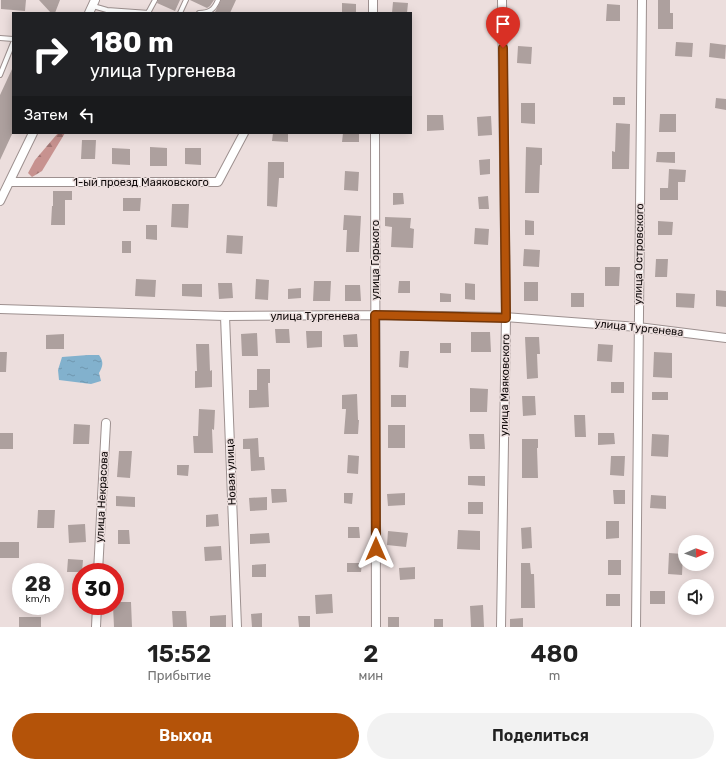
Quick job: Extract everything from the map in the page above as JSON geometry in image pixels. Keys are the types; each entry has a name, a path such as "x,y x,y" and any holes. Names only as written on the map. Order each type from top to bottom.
{"street":[{"path":"373,0 373,12"},
{"name":"улица Маяковского","path":"501,627 506,318 502,0"},
{"name":"улица Островского","path":"636,627 642,0"},
{"path":"0,201 33,134"},
{"name":"1-ый проезд Маяковского","path":"10,182 218,182 243,134"},
{"name":"улица Горького","path":"375,134 376,627"},
{"name":"улица Тургенева","path":"0,309 225,316 375,315 506,318 638,327 726,338"},
{"name":"Новая улица","path":"225,316 237,627"},
{"name":"улица Некрасова","path":"98,563 106,423"},
{"path":"96,627 97,615"}],"lane":[{"path":"149,12 155,0"},
{"path":"180,12 186,0"},
{"path":"209,12 218,0"},
{"path":"92,6 108,10 135,12"},
{"path":"0,38 12,39"},
{"path":"0,75 12,45"}],"green space":[{"path":"57,134 64,134 42,171 32,177 28,173 35,160"}],"water":[{"path":"99,355 101,357 102,364 99,373 101,381 91,384 59,380 58,370 62,357"}],"building":[{"path":"1,0 26,0 25,11 1,9"},
{"path":"39,0 60,0 55,12 50,12"},
{"path":"158,0 180,0 175,11 157,3"},
{"path":"190,0 214,0 207,8"},
{"path":"221,0 236,0 230,12 215,12"},
{"path":"658,0 670,0 670,13 673,13 673,29 658,29"},
{"path":"393,2 408,3 407,12 392,12"},
{"path":"342,3 356,4 356,12 342,12"},
{"path":"607,4 620,5 620,21 606,21"},
{"path":"676,42 693,43 692,57 675,56"},
{"path":"710,43 726,45 725,59 709,57"},
{"path":"518,46 532,47 531,64 517,63"},
{"path":"12,69 12,134 0,160 0,95"},
{"path":"613,97 625,97 625,105 613,105"},
{"path":"716,98 726,99 726,110 715,108"},
{"path":"521,103 535,103 535,124 521,123"},
{"path":"660,114 676,114 676,132 659,132"},
{"path":"427,115 443,115 444,130 427,131"},
{"path":"491,116 492,135 478,136 477,117"},
{"path":"616,123 630,124 629,169 612,169 612,151 615,152"},
{"path":"273,134 288,134 288,142 272,141"},
{"path":"343,134 359,134 359,142 342,142"},
{"path":"82,140 96,140 95,159 81,159"},
{"path":"150,147 167,148 167,166 150,166"},
{"path":"526,147 542,148 539,193 525,193"},
{"path":"112,148 130,149 130,165 112,164"},
{"path":"185,148 201,148 201,165 185,164"},
{"path":"657,152 675,152 675,163 656,162"},
{"path":"490,159 490,174 480,175 479,160"},
{"path":"268,162 284,162 284,178 279,178 277,207 267,206"},
{"path":"669,169 686,170 685,182 678,182 678,200 660,200 660,188 668,188"},
{"path":"345,171 359,172 358,191 344,190"},
{"path":"53,191 72,191 72,200 65,200 65,225 51,225"},
{"path":"393,193 403,193 404,204 393,205"},
{"path":"488,196 489,209 479,209 478,197"},
{"path":"123,198 141,198 140,211 123,211"},
{"path":"172,204 189,204 188,228 171,227"},
{"path":"344,215 361,216 359,252 346,252 347,230 343,230"},
{"path":"385,217 411,218 410,228 414,229 413,248 391,247 392,227 385,226"},
{"path":"525,220 534,221 534,235 525,235"},
{"path":"658,221 673,222 672,235 658,235"},
{"path":"146,225 157,225 157,240 146,239"},
{"path":"475,228 489,229 488,245 474,244"},
{"path":"227,235 243,236 242,254 226,253"},
{"path":"122,241 131,241 131,253 122,253"},
{"path":"524,249 540,250 539,267 523,266"},
{"path":"656,259 668,259 667,277 655,277"},
{"path":"605,267 620,267 619,286 605,286"},
{"path":"136,279 156,280 155,297 135,296"},
{"path":"256,279 269,280 268,300 255,299"},
{"path":"314,281 331,281 330,301 313,301"},
{"path":"399,281 410,281 410,293 398,293"},
{"path":"524,282 538,282 538,301 524,301"},
{"path":"218,283 232,283 233,298 219,299"},
{"path":"465,283 475,284 475,300 465,299"},
{"path":"182,284 202,284 202,297 182,296"},
{"path":"345,285 360,285 361,301 345,301"},
{"path":"301,288 301,298 288,299 288,289"},
{"path":"716,290 726,291 726,307 716,306"},
{"path":"440,293 451,294 451,302 440,302"},
{"path":"571,293 584,293 584,307 571,307"},
{"path":"676,293 695,294 694,308 676,307"},
{"path":"275,329 289,329 290,343 276,343"},
{"path":"306,331 322,331 322,347 307,348"},
{"path":"471,332 490,332 491,352 471,352"},
{"path":"257,333 258,356 242,356 241,334"},
{"path":"64,334 64,349 46,349 46,335"},
{"path":"357,334 358,347 344,347 343,335"},
{"path":"525,337 539,337 540,354 537,354 538,378 527,379"},
{"path":"440,343 451,343 451,353 440,353"},
{"path":"196,344 209,344 212,387 195,388 195,371 197,371"},
{"path":"598,344 613,345 612,362 597,361"},
{"path":"400,351 409,351 408,368 399,367"},
{"path":"0,352 7,352 6,372 0,372"},
{"path":"654,352 672,353 672,378 653,377"},
{"path":"257,369 270,369 270,383 268,383 269,407 249,408 249,390 257,390"},
{"path":"611,382 624,382 624,393 611,393"},
{"path":"470,388 488,389 487,412 470,412"},
{"path":"652,392 668,392 668,400 652,400"},
{"path":"357,394 359,420 358,434 344,434 346,409 342,409 342,395"},
{"path":"391,395 406,395 406,407 391,407"},
{"path":"522,396 535,396 536,415 523,416"},
{"path":"199,409 215,410 214,430 212,429 213,453 194,453 193,436 198,436"},
{"path":"574,415 585,415 586,437 575,437"},
{"path":"74,424 90,425 89,444 73,444"},
{"path":"388,425 405,425 405,448 388,448"},
{"path":"0,433 13,433 13,449 0,449"},
{"path":"598,433 614,433 615,444 598,445"},
{"path":"469,434 484,434 485,449 470,449"},
{"path":"652,434 669,435 668,457 651,456"},
{"path":"258,438 259,457 264,457 265,470 251,471 250,449 243,449 243,439"},
{"path":"522,439 538,439 538,478 522,478"},
{"path":"119,451 132,451 130,478 117,477"},
{"path":"348,455 359,456 358,474 347,473"},
{"path":"611,456 625,456 624,476 610,475"},
{"path":"177,465 189,465 188,476 177,475"},
{"path":"468,476 485,476 485,486 468,485"},
{"path":"271,489 286,489 287,502 272,503"},
{"path":"613,490 625,490 625,504 614,504"},
{"path":"344,493 353,493 352,504 344,503"},
{"path":"405,493 405,505 388,506 387,494"},
{"path":"651,495 666,496 666,509 650,508"},
{"path":"116,496 135,497 135,507 116,506"},
{"path":"267,497 267,510 250,511 249,498"},
{"path":"468,502 483,502 483,514 468,514"},
{"path":"38,510 55,510 54,528 37,528"},
{"path":"218,514 219,526 206,527 206,515"},
{"path":"606,521 619,521 619,538 606,539"},
{"path":"85,524 86,542 69,543 68,525"},
{"path":"348,527 359,527 360,538 348,538"},
{"path":"531,527 532,548 522,549 521,528"},
{"path":"118,530 129,530 130,544 118,544"},
{"path":"458,530 480,531 480,550 457,549"},
{"path":"388,531 408,533 406,547 387,545"},
{"path":"269,533 270,543 250,544 250,534"},
{"path":"0,542 19,542 19,558 0,558"},
{"path":"221,546 222,560 205,561 204,547"},
{"path":"669,553 678,554 678,571 682,571 682,575 668,574"},
{"path":"68,559 83,560 83,563 72,563 72,572 67,572"},
{"path":"608,560 621,560 621,575 608,575"},
{"path":"347,563 362,563 361,572 347,572"},
{"path":"521,563 530,563 531,574 534,574 535,608 521,608"},
{"path":"266,564 266,577 252,577 252,565"},
{"path":"415,567 415,579 400,580 399,568"},
{"path":"650,591 665,591 665,604 650,604"},
{"path":"332,594 333,613 316,614 315,595"},
{"path":"606,594 620,594 620,606 606,606"},
{"path":"124,602 131,602 132,627 114,627 113,615 124,615"},
{"path":"483,605 484,627 471,627 470,606"},
{"path":"172,611 186,611 187,627 173,627"},
{"path":"262,613 262,627 252,627 251,614"},
{"path":"226,615 226,627 210,627 210,616"},
{"path":"298,616 310,616 310,627 299,627"},
{"path":"19,617 41,617 41,627 19,627"},
{"path":"388,617 399,617 399,627 388,627"},
{"path":"523,618 523,627 510,627 510,619"},
{"path":"434,619 443,619 443,627 434,627"}],"route":[{"path":"376,549 375,315 506,318 503,48"}]}
